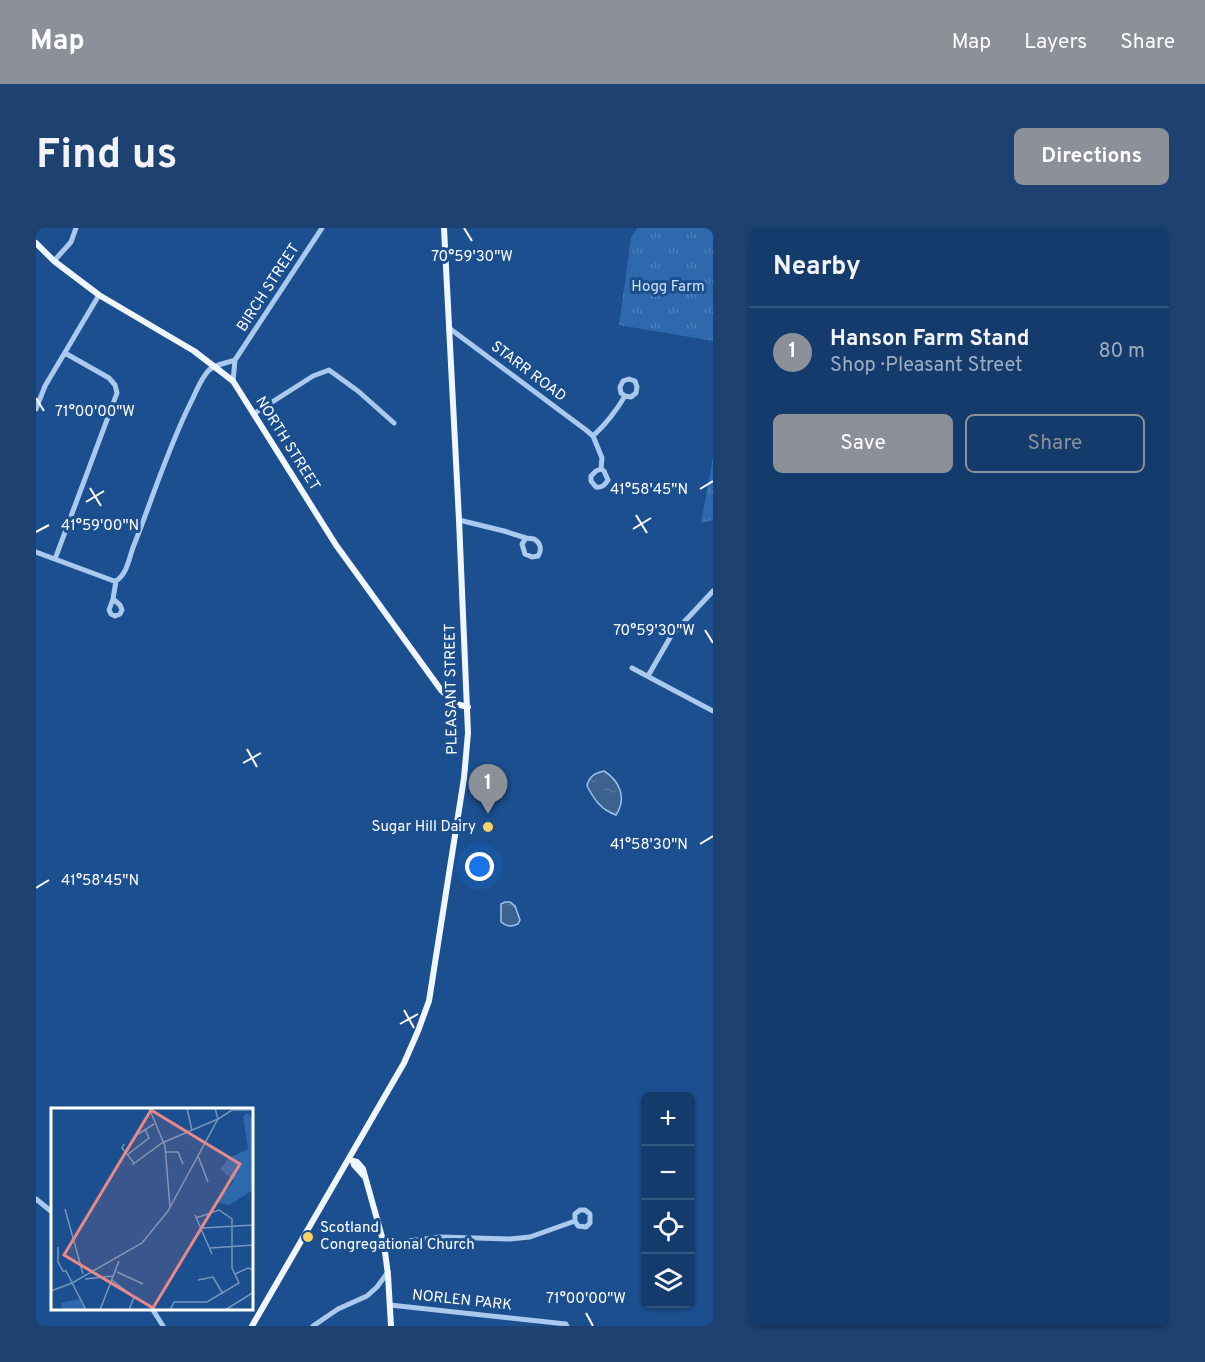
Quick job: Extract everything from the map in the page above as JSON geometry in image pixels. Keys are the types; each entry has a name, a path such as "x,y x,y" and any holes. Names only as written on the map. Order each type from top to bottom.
{"main road":[{"name":"PLEASANT STREET","path":"252,1326 351,1160 404,1063 429,1001 464,778 468,733 444,228"},
{"name":"NORTH STREET","path":"36,243 54,261 99,295 195,351 233,381 336,545 441,690 456,704 468,707"},
{"path":"351,1160 361,1166 384,1244 391,1326"}],"street":[{"path":"54,261 70,242 76,228"},
{"name":"BIRCH STREET","path":"233,381 235,360 322,228"},
{"path":"36,409 45,386 99,295"},
{"name":"STARR ROAD","path":"449,328 593,436"},
{"path":"55,559 117,393 115,385 109,378 65,353"},
{"path":"113,599 116,581 126,570 178,427 206,374 215,366 235,360"},
{"path":"255,413 313,376 328,370 358,391 394,423"},
{"path":"601,469 602,458 593,436 609,421 625,396"},
{"path":"459,520 526,538"},
{"path":"36,552 116,581"},
{"path":"648,675 670,636 713,591"},
{"path":"632,668 713,711"},
{"path":"36,1199 51,1211"},
{"path":"384,1244 440,1238 530,1238 575,1221"},
{"path":"313,1326 338,1310 368,1296 388,1272"},
{"name":"NORLEN PARK","path":"390,1305 566,1324 567,1326"},
{"path":"154,1311 163,1326"}],"green space":[{"name":"Hogg Farm","path":"637,228 713,228 713,341 619,325 631,238"},
{"path":"713,458 713,520 701,523"}],"water":[{"path":"604,771 610,775 620,790 621,802 616,815 599,804 587,786 593,776"},
{"path":"510,902 515,906 520,920 518,924 509,926 501,922 501,904"}],"place":[{"name":"Hanson Farm Stand","path":"488,814"},
{"name":"Sugar Hill Dairy","path":"488,827"},
{"name":"Scotland Congregational Church","path":"308,1237"}]}
